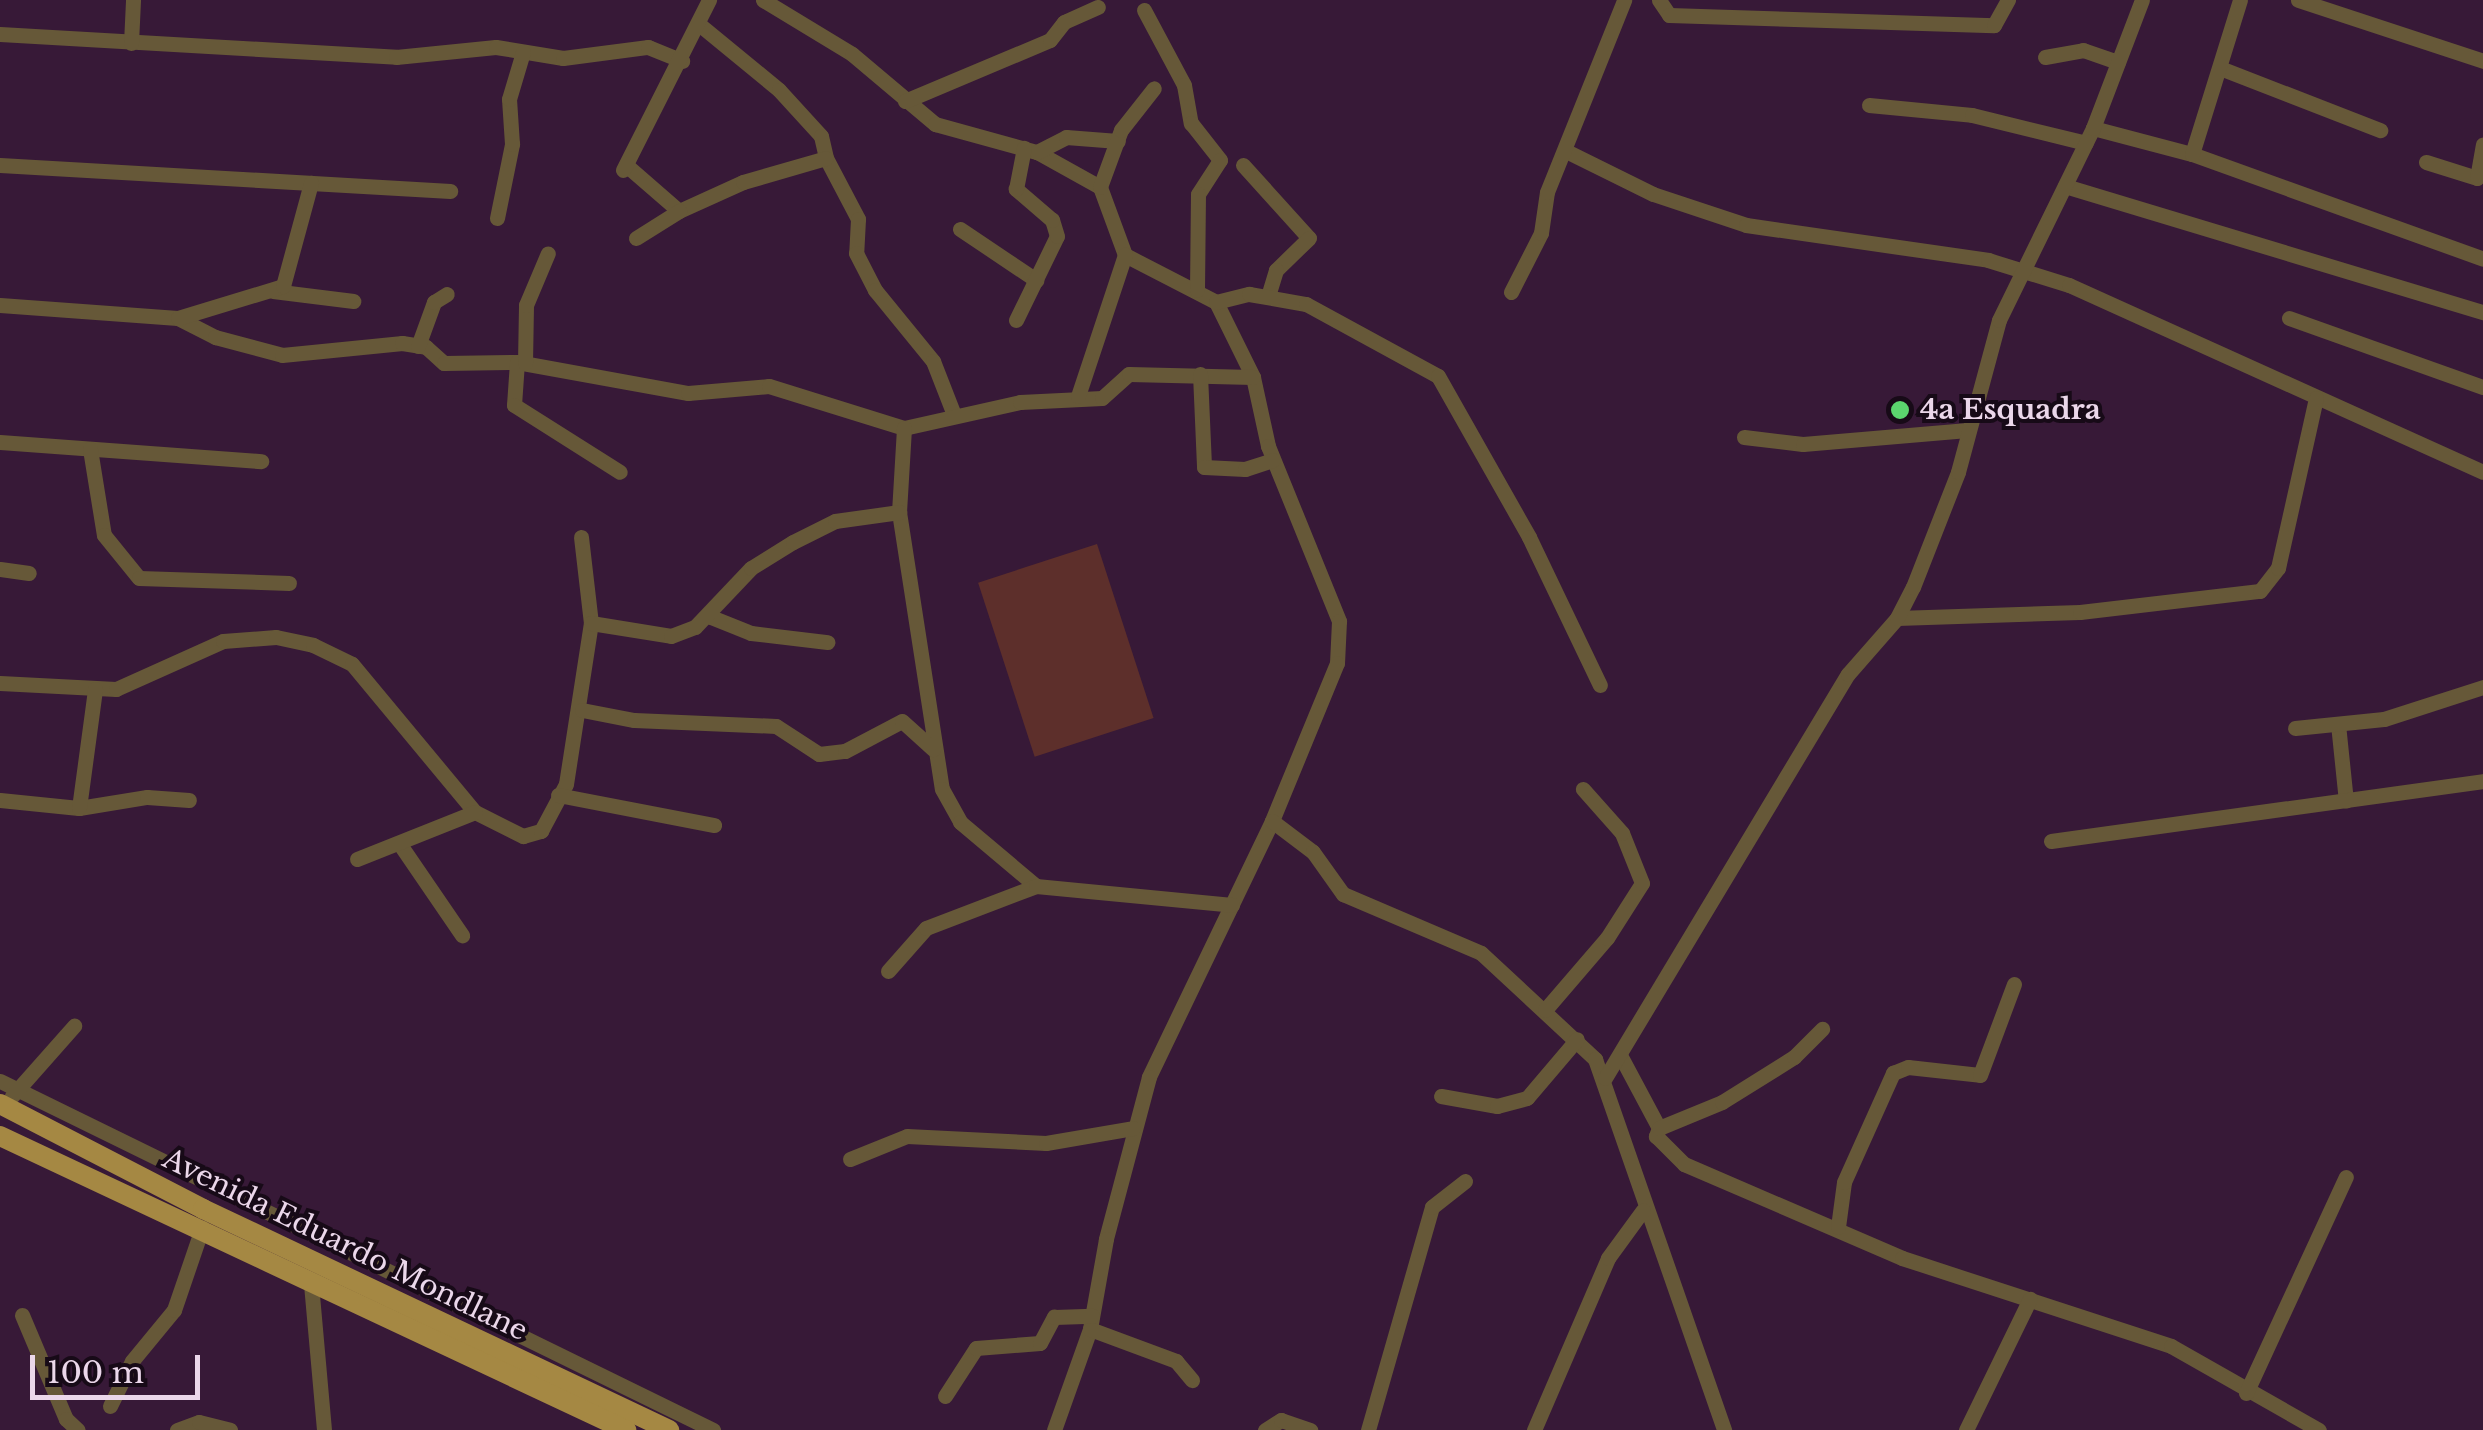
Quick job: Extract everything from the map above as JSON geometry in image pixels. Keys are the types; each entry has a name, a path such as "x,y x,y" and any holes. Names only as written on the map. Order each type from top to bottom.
{"main road":[{"name":"Avenida Eduardo Mondlane","path":"7,1100 203,1210 668,1430"},
{"name":"Avenida Eduardo Mondlane","path":"0,1136 626,1430"}],"street":[{"path":"131,42 133,0"},
{"path":"679,211 624,168 682,61 709,0"},
{"path":"763,0 852,54 936,124 1031,150 1100,188 1125,254 1078,396"},
{"path":"1511,292 1540,233 1547,192 1624,0"},
{"path":"1659,0 1669,15 1977,25 1994,25 2008,0"},
{"path":"1605,1078 1848,674 1897,618 1933,539 1999,320 2089,136 2142,0"},
{"path":"2192,154 2240,0"},
{"path":"2298,0 2483,62"},
{"path":"905,100 1050,40 1064,22 1098,7"},
{"path":"1144,10 1184,85 1191,124 1220,160 1198,194 1197,290"},
{"path":"700,25 822,136 826,158 858,218 856,253 875,290 933,360 954,415"},
{"path":"0,34 396,57 496,47 562,58 648,47 682,61"},
{"path":"2045,57 2083,50 2118,62"},
{"path":"497,218 512,144 509,99 523,52"},
{"path":"2220,68 2380,130"},
{"path":"1100,188 1118,141 1154,88"},
{"path":"1869,105 1972,115 2192,154 2483,259"},
{"path":"1031,150 1066,138 1118,141"},
{"path":"2426,162 2480,179 2483,145"},
{"path":"1016,320 1057,228 1016,189 1031,150"},
{"path":"1566,151 1653,194 1746,226 2022,269 2168,326 2316,398 2483,472"},
{"path":"636,238 679,211 742,182 826,158"},
{"path":"0,165 450,190"},
{"path":"1243,165 1309,238 1276,270 1268,296"},
{"path":"0,305 178,318 273,291 283,286 295,260 310,184"},
{"path":"2066,186 2483,312"},
{"path":"960,228 1036,280"},
{"path":"548,254 526,306 514,405 620,472"},
{"path":"1054,1430 1091,1322 1133,1128 1169,1031 1272,821 1341,638 1330,592 1273,460 1253,377 1216,302 1125,254"},
{"path":"273,291 353,301"},
{"path":"418,346 434,302 448,294"},
{"path":"1216,302 1268,296 1306,304 1438,376 1529,537 1600,684"},
{"path":"178,318 216,337 282,355 362,344 418,346 444,362 521,363 688,393 749,385 794,390 904,428 954,415 1078,396 1112,395 1129,374 1253,377"},
{"path":"2288,318 2483,387"},
{"path":"1200,374 1204,466 1245,469 1273,460"},
{"path":"1897,618 2080,612 2260,591 2278,568 2316,398"},
{"path":"904,428 899,512 942,789 960,822 1036,886"},
{"path":"1744,437 1803,444 1967,430"},
{"path":"0,442 261,462"},
{"path":"90,449 104,535 138,578 290,583"},
{"path":"590,623 671,636 711,618 751,568 804,536 835,521 899,512"},
{"path":"0,682 94,689 128,686 204,648 242,638 312,645 352,664 475,812 523,836 541,831 558,795 582,710 590,623 581,538"},
{"path":"0,569 29,573"},
{"path":"711,618 752,632 828,642"},
{"path":"2295,728 2384,718 2483,688"},
{"path":"79,808 94,689"},
{"path":"582,710 634,720 776,726 819,754 845,751 902,721 933,750"},
{"path":"2338,724 2346,801"},
{"path":"2051,841 2483,781"},
{"path":"1545,1010 1640,890 1635,855 1608,812 1583,789"},
{"path":"558,795 714,826"},
{"path":"0,800 79,808 147,797 188,800"},
{"path":"358,860 475,812"},
{"path":"1272,821 1313,852 1342,894 1481,953 1577,1039 1605,1078 1644,1210 1724,1430"},
{"path":"399,843 462,935"},
{"path":"888,971 926,928 1036,886 1232,905"},
{"path":"1838,1227 1844,1182 1892,1073 1908,1068 1980,1075 2014,984"},
{"path":"7,1100 74,1026"},
{"path":"1822,1029 1794,1057 1722,1102 1659,1128 1656,1136 1684,1164 1838,1227 1902,1258 2171,1346 2246,1393 2318,1430"},
{"path":"1442,1096 1498,1106 1527,1098 1577,1039"},
{"path":"1620,1054 1659,1128"},
{"path":"0,1082 7,1100 713,1430"},
{"path":"850,1159 907,1136 1033,1143 1133,1128"},
{"path":"2246,1393 2346,1177"},
{"path":"1368,1430 1432,1207 1465,1180"},
{"path":"1534,1430 1608,1258 1644,1210"},
{"path":"110,1406 144,1342 174,1310 202,1228"},
{"path":"311,1284 324,1430"},
{"path":"1966,1430 2030,1299"},
{"path":"22,1315 66,1419 78,1430"},
{"path":"945,1396 976,1348 1040,1343 1054,1317 1091,1322 1176,1361 1192,1380"},
{"path":"1265,1430 1282,1420 1310,1430"},
{"path":"177,1430 199,1422 230,1430"}],"shaded area":[{"path":"1097,544 1154,718 1035,757 978,583"}],"place":[{"name":"4a Esquadra","path":"1900,410"}]}
